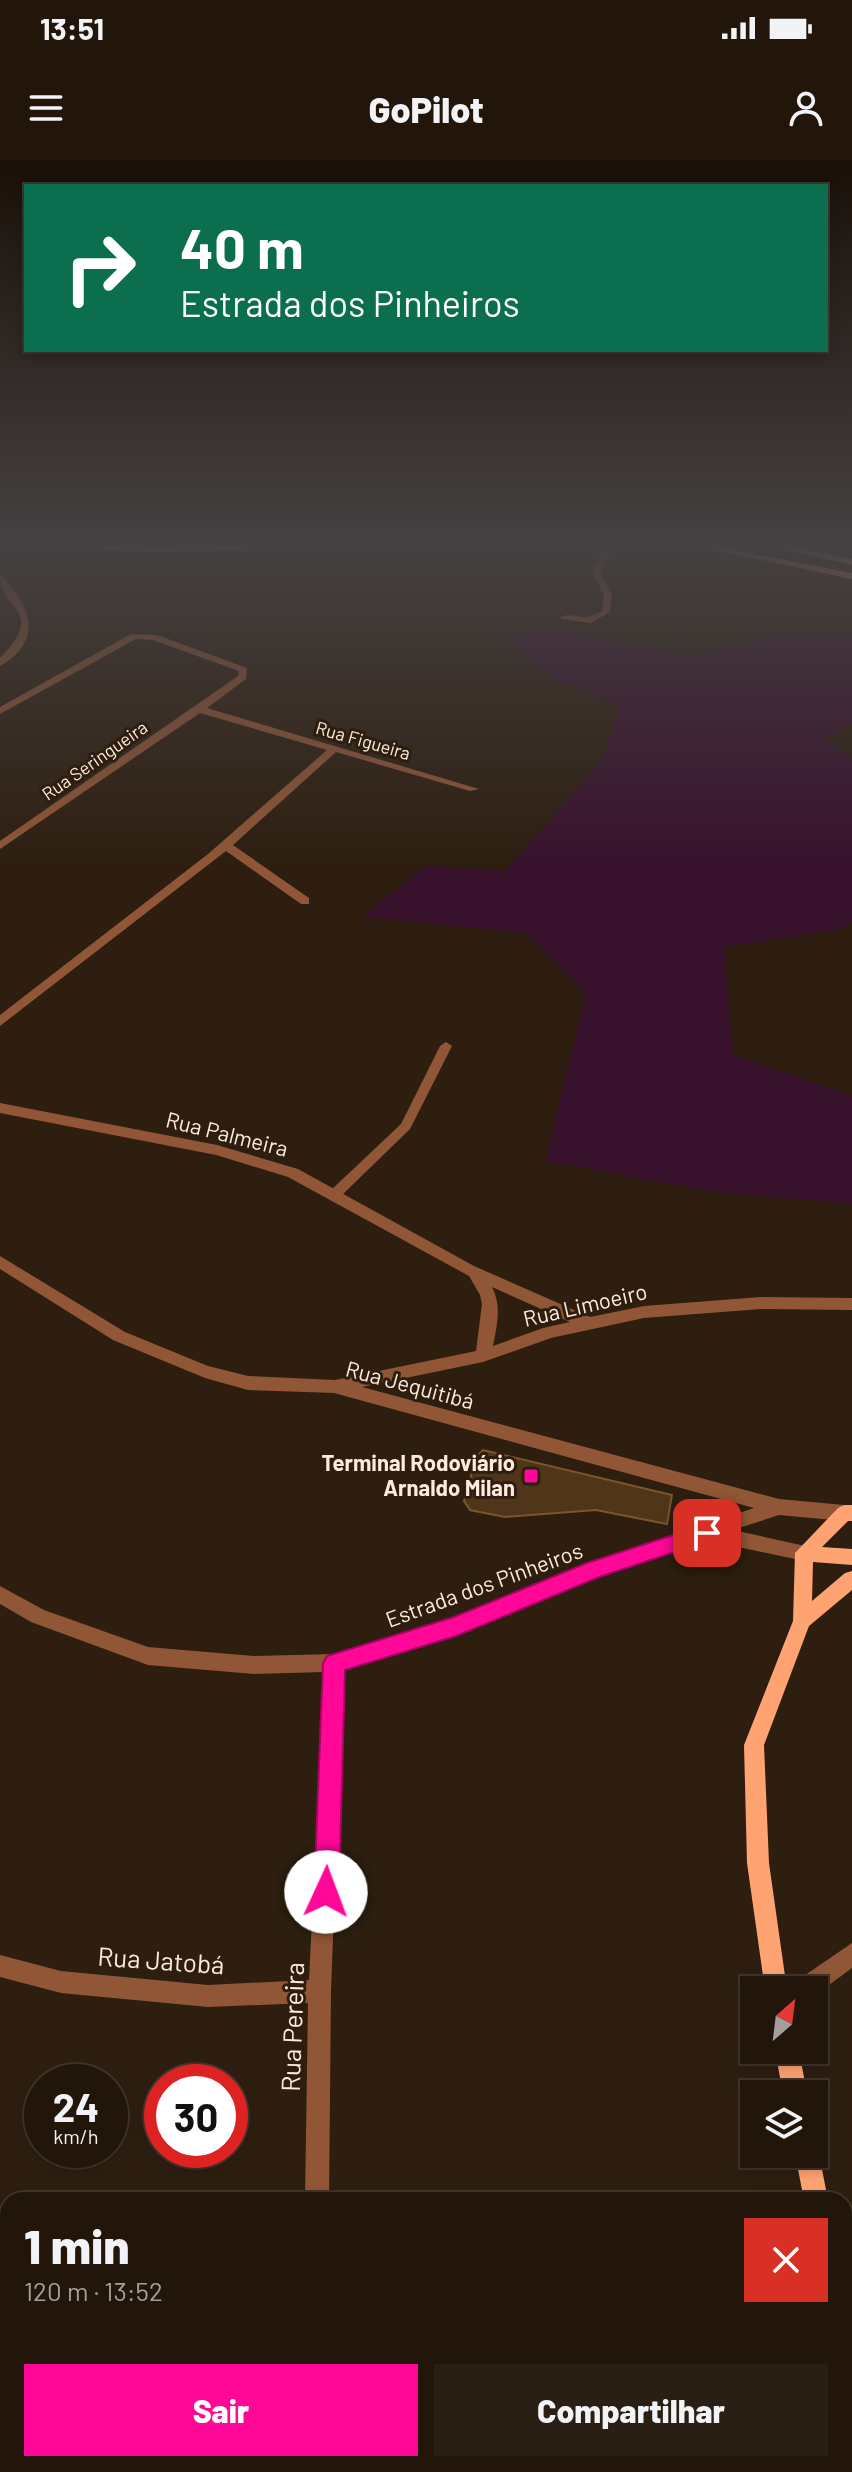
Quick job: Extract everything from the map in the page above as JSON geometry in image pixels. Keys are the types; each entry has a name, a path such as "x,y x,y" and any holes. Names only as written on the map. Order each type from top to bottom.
{"main road":[{"path":"774,1976 758,1863 754,1745 802,1621 804,1553 848,1513"},
{"name":"Estrada dos Pinheiros","path":"804,1553 852,1557"},
{"path":"802,1621 852,1579"},
{"path":"810,2168 814,2192"}],"street":[{"name":"Rua Seringueira","path":"1,710 99,654"},
{"name":"Rua Seringueira","path":"0,846 245,673 234,664 204,654"},
{"name":"Rua Figueira","path":"198,709 474,789"},
{"path":"0,1022 300,782 333,750"},
{"path":"224,844 305,901"},
{"name":"Rua Palmeira","path":"0,1108 217,1150 293,1173 469,1270 588,1323"},
{"name":"Rua Jequitibá","path":"0,1262 119,1336 205,1372 248,1383 334,1386 779,1507"},
{"name":"Rua Palmeira","path":"469,1270 488,1289 492,1300 483,1356"},
{"name":"Rua Limoeiro","path":"334,1386 483,1356 549,1332 644,1312 703,1305 852,1304"},
{"name":"Estrada dos Pinheiros","path":"0,1594 38,1616 148,1656 254,1665 334,1663 456,1626 594,1570 779,1507 848,1513"},
{"name":"Estrada dos Pinheiros","path":"707,1533 804,1553"},
{"name":"Rua Pereira","path":"317,2192 320,1991 334,1663"},
{"path":"822,1976 852,1954"},
{"name":"Rua Jatobá","path":"0,1966 61,1982 208,1996 320,1991"}],"lane":[{"path":"335,1194 406,1126 446,1046"}],"shaded area":[{"path":"524,654 675,654 691,657 704,654 852,654 852,723 824,740 852,759 852,922 837,930 724,947 733,1055 852,1096 852,1204 715,1192 545,1161 586,993 525,933 362,917 426,866 505,871 599,764 621,707 554,678"}],"building":[{"name":"Terminal Rodoviário Arnaldo Milan","path":"483,1450 672,1495 667,1524 596,1510 505,1517 470,1510 464,1501 476,1457"}],"place":[{"name":"Terminal Rodoviário Arnaldo Milan","path":"531,1476"}],"route":[{"path":"326,1892 334,1663 456,1626 594,1570 707,1533"}]}
